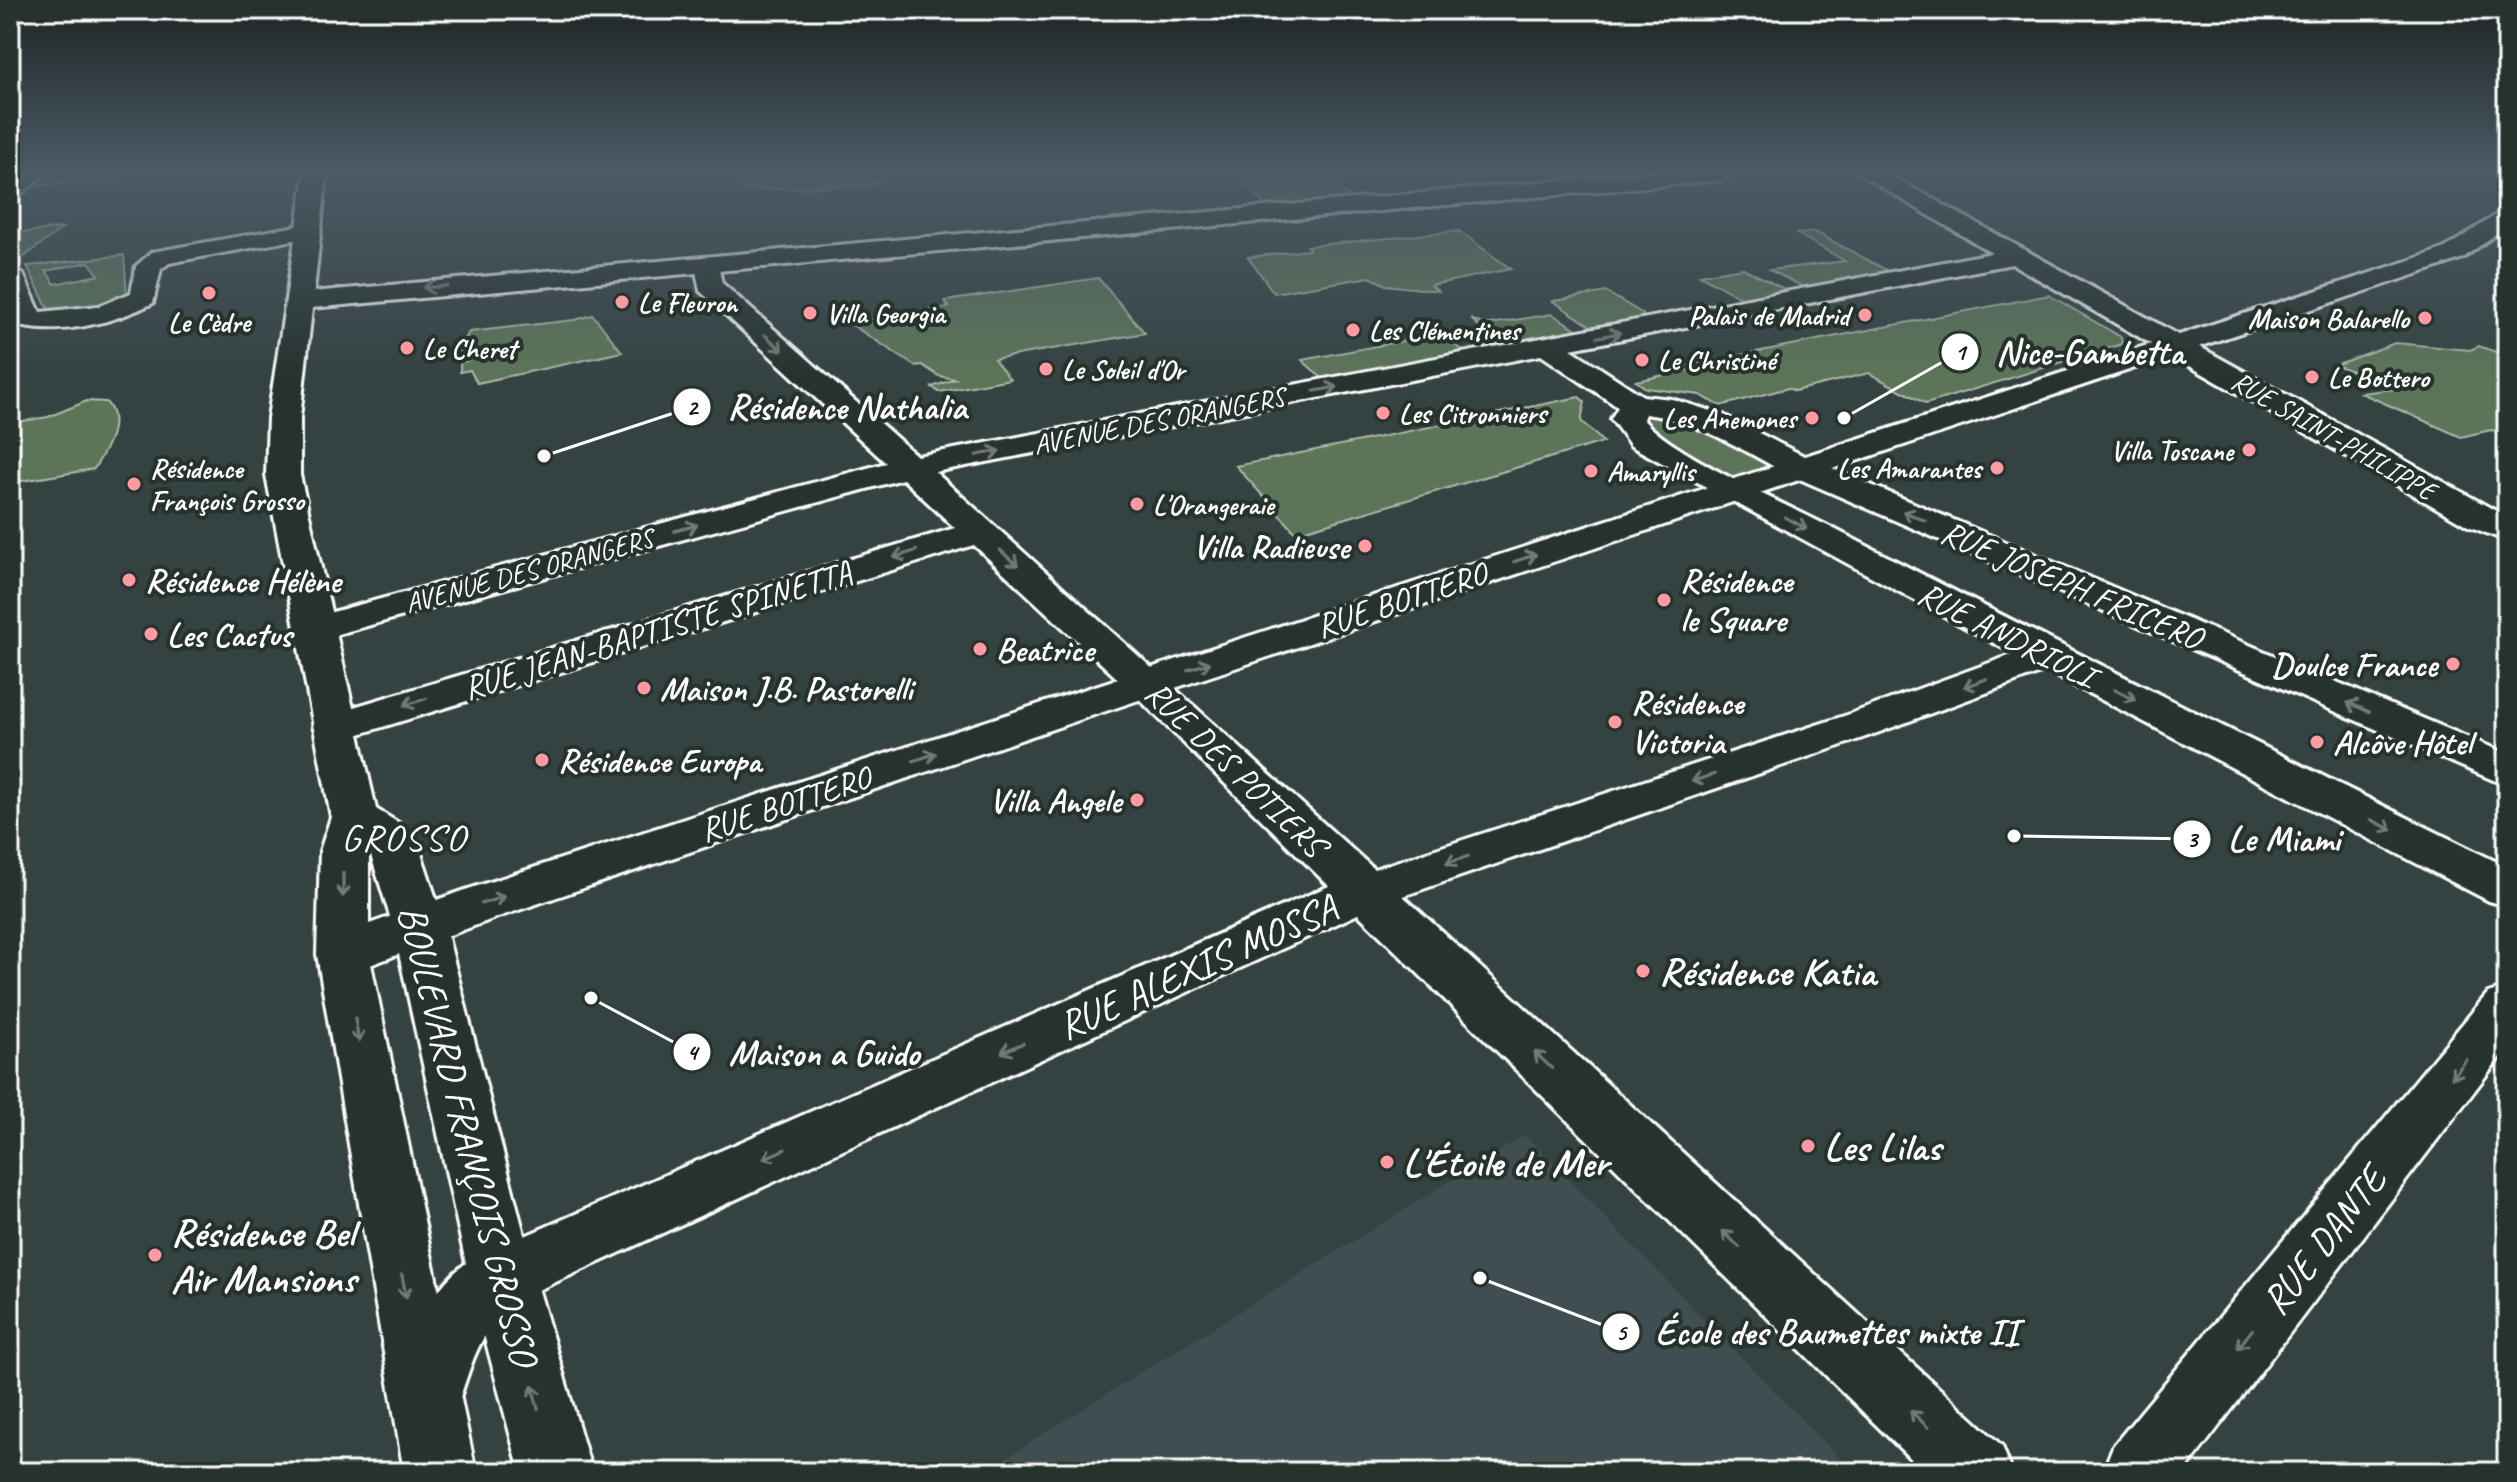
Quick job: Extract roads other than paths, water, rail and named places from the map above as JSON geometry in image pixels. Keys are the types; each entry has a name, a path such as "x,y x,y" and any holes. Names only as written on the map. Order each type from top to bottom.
{"street":[{"path":"10,278 14,279 30,320 69,320 123,309 144,297 149,266 161,257 245,242"},
{"name":"BOULEVARD FRANÇOIS GROSSO","path":"307,242 284,418 283,475 354,817 344,851 343,954 440,1472"},
{"path":"300,301 619,270 708,266 968,242"},
{"name":"RUE SAINT-PHILIPPE","path":"1991,242 2480,519 2507,530"},
{"name":"RUE BOTTERO","path":"343,954 419,926 1731,489 2178,347 2459,249 2469,242"},
{"name":"AVENUE DES ORANGERS","path":"313,629 911,467 2016,256"},
{"name":"RUE DES POTIERS","path":"708,266 709,285 1147,683 1976,1472"},
{"path":"1548,347 1635,404"},
{"name":"RUE JOSEPH FRICERO","path":"1635,404 1672,408 1710,421 1800,467 2507,771"},
{"name":"RUE ANDRIOLI","path":"1635,404 1627,419 1642,439 1731,489 2048,656 2507,888"},
{"name":"RUE JEAN-BAPTISTE SPINETTA","path":"335,727 979,532"},
{"name":"RUE ALEXIS MOSSA","path":"426,1396 457,1316 473,1297 502,1277 1364,891 1862,724 2048,656"},
{"name":"BOULEVARD FRANÇOIS GROSSO","path":"354,817 385,837 397,853 419,926 502,1277 556,1472"},
{"name":"RUE DANTE","path":"2139,1472 2507,1008"}],"place":[{"name":"Le Cèdre","path":"209,293"},
{"name":"Le Fleuron","path":"622,302"},
{"name":"Villa Georgia","path":"810,313"},
{"name":"Palais de Madrid","path":"1865,315"},
{"name":"Maison Balarello","path":"2425,318"},
{"name":"Les Clémentines","path":"1353,330"},
{"name":"Le Cheret","path":"407,348"},
{"name":"Le Christiné","path":"1642,360"},
{"name":"Le Soleil d'Or","path":"1046,369"},
{"name":"Le Bottero","path":"2312,377"},
{"name":"Les Citronniers","path":"1383,413"},
{"name":"Les Anemones","path":"1812,418"},
{"name":"Nice-Gambetta","path":"1844,418"},
{"name":"Villa Toscane","path":"2249,450"},
{"name":"Résidence Nathalia","path":"544,456"},
{"name":"Les Amarantes","path":"1997,468"},
{"name":"Amaryllis","path":"1591,471"},
{"name":"Résidence François Grosso","path":"134,484"},
{"name":"L'Orangeraie","path":"1137,504"},
{"name":"Villa Radieuse","path":"1365,546"},
{"name":"Résidence Hélène","path":"129,580"},
{"name":"Résidence le Square","path":"1664,600"},
{"name":"Les Cactus","path":"151,634"},
{"name":"Beatrice","path":"980,649"},
{"name":"Doulce France","path":"2453,664"},
{"name":"Maison J.B. Pastorelli","path":"644,688"},
{"name":"Résidence Victoria","path":"1615,722"},
{"name":"Alcôve Hôtel","path":"2317,742"},
{"name":"Résidence Europa","path":"542,760"},
{"name":"Villa Angele","path":"1137,800"},
{"name":"Le Miami","path":"2014,836"},
{"name":"Résidence Katia","path":"1643,971"},
{"name":"Maison a Guido","path":"591,998"},
{"name":"Les Lilas","path":"1808,1146"},
{"name":"L'Étoile de Mer","path":"1387,1162"},
{"name":"Résidence Bel Air Mansions","path":"155,1255"},
{"name":"École des Baumettes mixte II","path":"1480,1278"}],"district":[{"name":"GROSSO","path":"404,837"}]}
